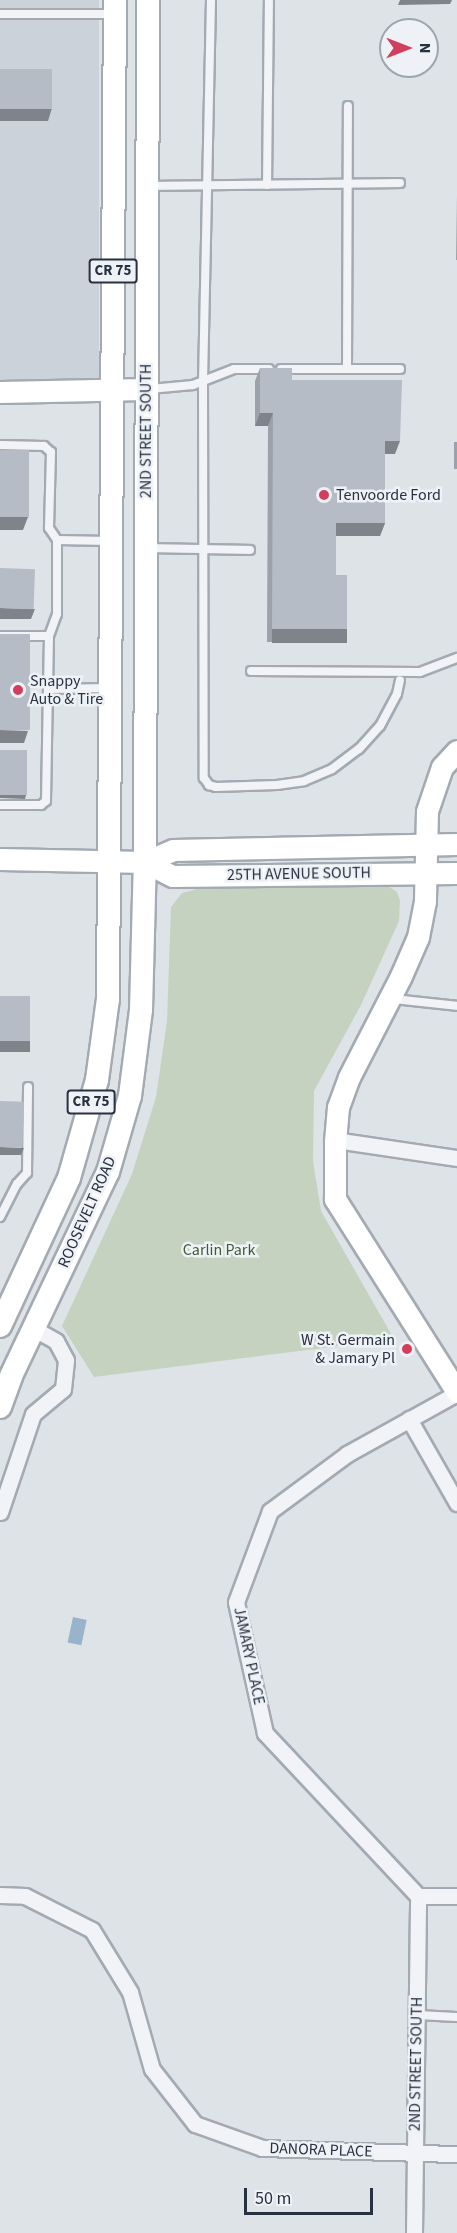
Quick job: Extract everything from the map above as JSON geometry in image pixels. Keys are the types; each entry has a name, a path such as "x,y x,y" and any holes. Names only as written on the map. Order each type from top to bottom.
{"main road":[{"name":"2ND STREET SOUTH","path":"145,862 148,0"},
{"name":"2ND STREET SOUTH","path":"108,862 115,7"},
{"name":"ROOSEVELT ROAD","path":"0,1326 69,1178 97,1080 108,999 108,862"},
{"name":"ROOSEVELT ROAD","path":"2,1398 108,1172 130,1096 141,1010 145,862"}],"street":[{"path":"0,392 146,389"},
{"path":"455,1385 335,1199 334,1140 338,1107 349,1077 390,998 418,937 425,901 427,811 442,766 457,751"},
{"name":"25TH AVENUE SOUTH","path":"0,859 145,862 173,850 457,844"},
{"name":"25TH AVENUE SOUTH","path":"145,862 173,876 457,873"},
{"path":"334,1140 457,1158"},
{"path":"0,1512 33,1414 63,1389 66,1360 56,1341 33,1328"},
{"name":"JAMARY PLACE","path":"418,1896 265,1733 236,1602 270,1511 347,1454 409,1419 455,1385"},
{"path":"409,1419 457,1503"},
{"name":"DANORA PLACE","path":"0,1895 25,1896 92,1930 130,1992 152,2069 195,2124 262,2148 457,2154"},
{"path":"418,1896 457,1896"},
{"name":"2ND STREET SOUTH","path":"414,2233 418,1896"}],"lane":[{"path":"211,0 203,382 203,770 209,785 290,784 332,769 359,749 380,726 397,694 400,680"},
{"path":"267,185 269,0"},
{"path":"0,14 115,7"},
{"path":"347,369 348,106"},
{"path":"147,186 400,183"},
{"path":"146,389 172,388 203,382 234,369 400,369"},
{"path":"0,445 44,446 51,452 49,528 57,540 57,614 49,636 46,801 41,805 0,805"},
{"path":"57,540 112,541"},
{"path":"145,547 250,550"},
{"path":"0,636 49,636"},
{"path":"251,671 420,672 457,658"},
{"path":"48,689 110,688"},
{"path":"390,998 457,1006"},
{"path":"0,1217 17,1184 27,1173 28,1087"},
{"path":"416,2015 457,2017"}],"shaded area":[{"path":"0,0 99,0 99,380 0,380"}],"green space":[{"name":"Carlin Park","path":"388,886 397,892 400,901 399,921 361,1005 314,1091 313,1161 321,1211 394,1339 94,1377 62,1326 132,1174 156,1097 167,1021 171,907 182,893 197,889"}],"water":[{"path":"73,1617 87,1620 81,1645 68,1642"}],"building":[{"path":"0,69 52,69 52,109 0,109"},
{"name":"Tenvoorde Ford","path":"260,368 292,368 292,380 402,380 400,441 385,441 385,523 336,523 336,575 347,575 347,629 272,629 273,413 260,413"},
{"path":"0,450 29,450 29,517 0,517"},
{"path":"0,568 35,569 34,609 0,608"},
{"path":"0,634 30,634 30,730 0,730"},
{"path":"0,750 27,750 27,795 0,795"},
{"path":"0,996 30,996 30,1041 0,1041"},
{"path":"0,1101 24,1102 22,1148 0,1147"}],"place":[{"name":"Tenvoorde Ford","path":"324,495"},
{"name":"Snappy Auto & Tire","path":"18,690"},
{"name":"W St. Germain & Jamary Pl","path":"407,1349"}]}
